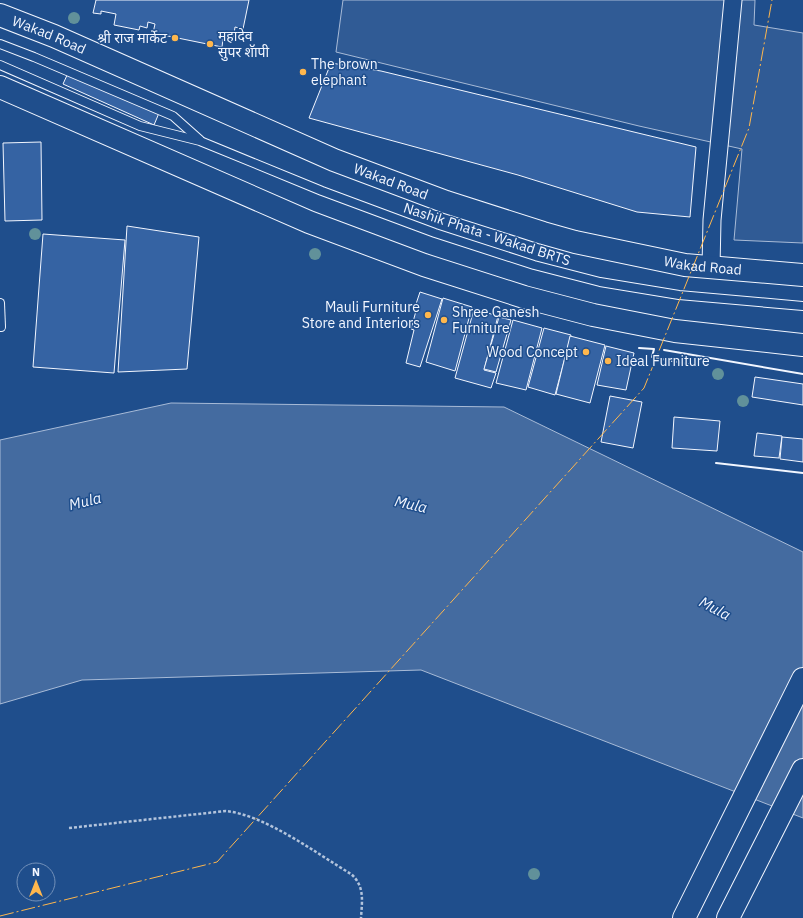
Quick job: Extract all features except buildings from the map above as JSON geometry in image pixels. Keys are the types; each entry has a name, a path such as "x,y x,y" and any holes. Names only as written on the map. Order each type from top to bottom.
{"main road":[{"name":"Wakad Road","path":"0,15 54,36 334,160 446,202 575,242 686,265 803,275"},
{"path":"0,87 309,222 424,265 517,295 594,315 674,331 803,345"},
{"path":"684,918 803,679"},
{"path":"728,918 803,770"}],"street":[{"path":"711,268 712,220 733,0"}],"lane":[{"name":"Nashik Phata - Wakad BRTS","path":"0,44 34,56 173,116 200,141"},
{"name":"Nashik Phata - Wakad BRTS","path":"0,65 140,126 200,141 322,191 435,233 534,265 600,282 679,295 803,306"},
{"path":"0,303 1,327"}],"path":[{"path":"69,828 226,811 242,812 271,826 351,874 358,880 362,890 360,918"}],"shaded area":[{"path":"343,0 755,0 754,25 803,33 803,243 734,240 742,149 639,126 336,52"}],"water":[{"name":"Mula","path":"171,403 504,407 803,552 803,818 421,670 82,680 0,704 0,440"}],"wall":[{"path":"639,348 654,349 652,357 698,366"},
{"path":"664,350 803,374"},
{"path":"716,463 803,473"}],"power":[{"path":"0,916 217,862 644,388 749,128 772,0"}],"place":[{"name":"श्री राज मार्केट","path":"175,38"},
{"name":"महादेव सुपर शॅापी","path":"210,44"},
{"name":"The brown elephant","path":"303,72"},
{"name":"Mauli Furniture Store and Interiors","path":"428,315"},
{"name":"Shree Ganesh Furniture","path":"444,320"},
{"name":"Wood Concept","path":"586,352"},
{"name":"Ideal Furniture","path":"608,361"}]}
